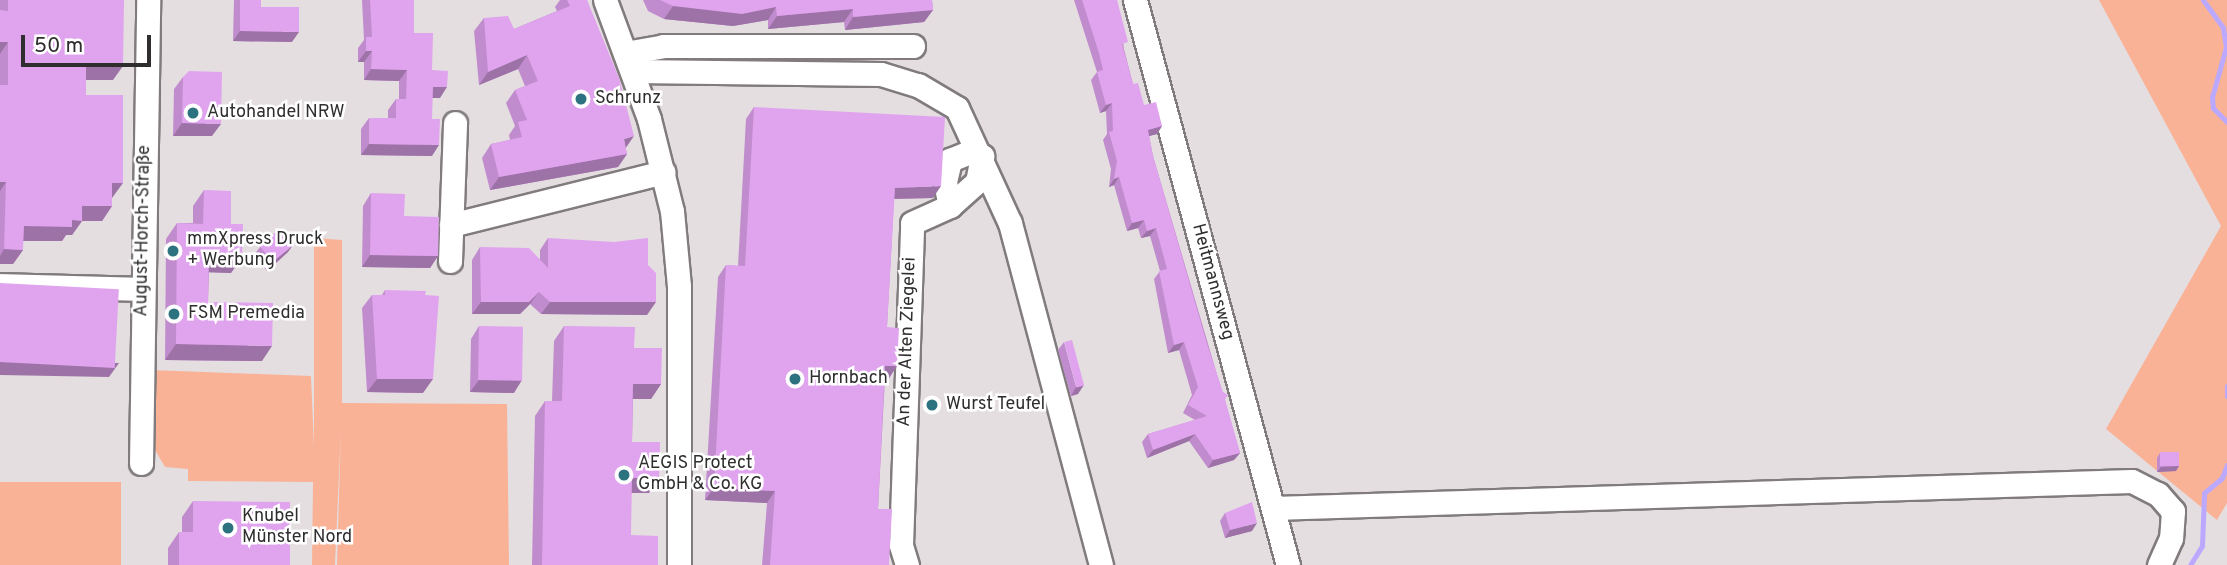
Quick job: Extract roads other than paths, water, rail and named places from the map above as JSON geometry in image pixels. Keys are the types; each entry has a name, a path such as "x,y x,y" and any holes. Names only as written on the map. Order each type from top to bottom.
{"street":[{"name":"August-Horch-Straße","path":"141,463 148,0"},
{"path":"605,0 664,172 679,286 679,565"},
{"name":"Heitmannsweg","path":"1135,0 1287,565"},
{"path":"628,62 663,46 913,46"},
{"path":"628,62 881,74 918,85 957,108 982,156 1010,223 1101,565"},
{"path":"450,261 455,123"},
{"path":"950,206 945,182 950,160 970,152 982,156"},
{"name":"An der Alten Ziegelei","path":"907,565 901,545 912,223 950,206 977,182 982,156"},
{"path":"451,225 622,186 664,172"},
{"path":"0,285 143,289"},
{"path":"1273,508 2132,481 2158,494 2173,511 2171,538 2159,565"}],"waterway":[{"path":"2203,0 2223,28 2226,47 2212,97 2213,108 2227,122"},
{"path":"2227,386 2227,396"},
{"path":"2190,565 2202,546 2204,493 2222,478 2227,465"}],"place":[{"name":"Schrunz","path":"581,99"},
{"name":"Autohandel NRW","path":"193,113"},
{"name":"mmXpress Druck + Werbung","path":"173,251"},
{"name":"FSM Premedia","path":"174,314"},
{"name":"Hornbach","path":"795,379"},
{"name":"Wurst Teufel","path":"932,405"},
{"name":"AEGIS Protect GmbH & Co. KG","path":"624,475"},
{"name":"Knubel Münster Nord","path":"228,528"}]}
